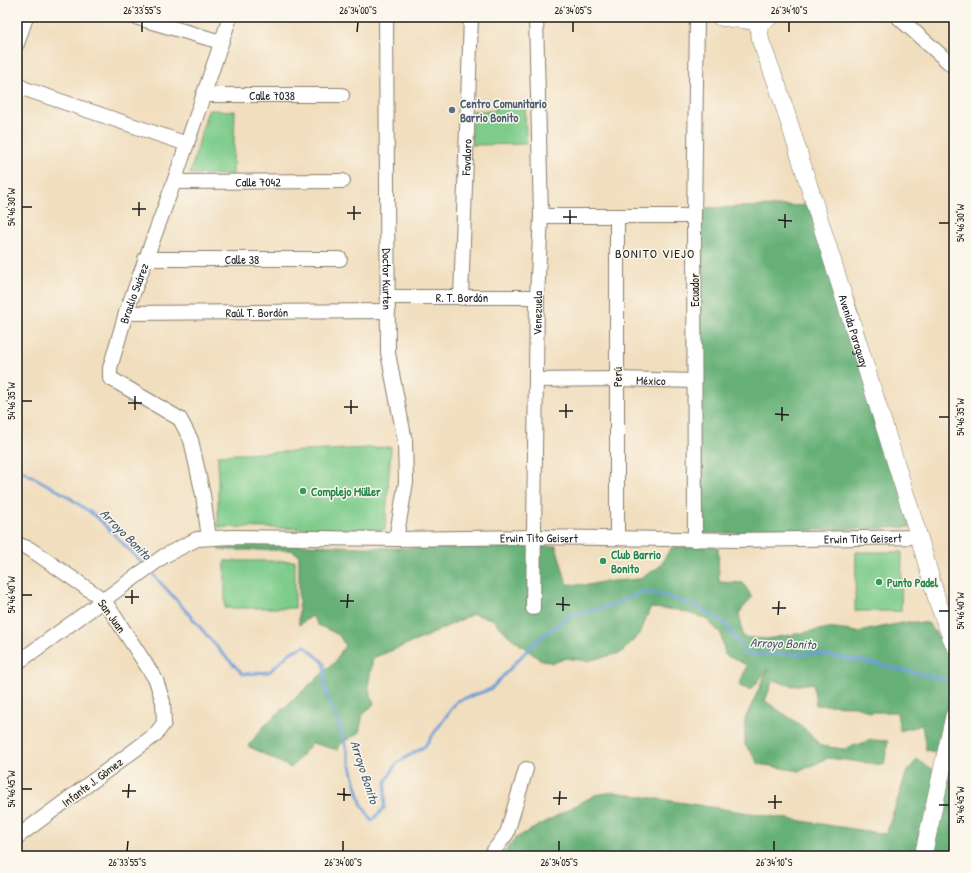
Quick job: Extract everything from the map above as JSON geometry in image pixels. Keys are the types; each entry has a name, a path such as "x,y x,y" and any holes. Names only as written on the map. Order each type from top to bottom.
{"main road":[{"path":"720,17 761,18"},
{"name":"Avenida Paraguay","path":"761,18 761,42 778,87 919,537 938,603 954,645"},
{"path":"922,856 954,716"}],"street":[{"path":"17,44 26,17"},
{"path":"135,17 221,42"},
{"name":"Braulio Suárez","path":"209,538 203,496 191,440 180,419 110,378 110,368 126,312 174,182 230,17"},
{"name":"Doctor Kurten","path":"386,17 388,353 405,441 406,482 396,539"},
{"name":"Favaloro","path":"460,298 471,17"},
{"name":"Venezuela","path":"533,608 537,297 541,216 536,17"},
{"name":"Ecuador","path":"695,540 694,216 697,17"},
{"path":"906,20 954,67"},
{"path":"17,84 24,89 187,144"},
{"name":"Calle 7038","path":"203,95 342,95"},
{"name":"Calle 7042","path":"174,182 343,181"},
{"path":"541,216 694,216"},
{"name":"Perú","path":"617,216 617,538"},
{"name":"Calle 38","path":"145,259 340,259"},
{"name":"R. T. Bordón","path":"388,297 537,297"},
{"name":"Raúl T. Bordón","path":"126,312 388,312"},
{"name":"México","path":"537,380 617,379 694,381"},
{"name":"Erwin Tito Geisert","path":"17,662 104,600 130,579 164,556 197,539 232,537 396,539 534,537 695,540 919,537"},
{"name":"San Juan","path":"17,544 30,549 104,600 156,680 164,702 164,723"},
{"name":"Infante J. Gòmez","path":"17,837 156,735 164,723"},
{"path":"490,856 507,833 526,769"}],"green space":[{"path":"525,105 526,144 472,145 471,111 495,111 495,106"},
{"path":"208,110 235,111 233,175 190,174"},
{"path":"820,205 918,527 699,534 699,208"},
{"name":"Complejo Müller","path":"391,447 385,530 218,527 218,455"},
{"path":"217,542 392,548 556,546 567,584 588,585 602,582 640,579 659,567 671,548 693,545 718,547 719,582 743,583 752,597 739,613 743,637 766,639 829,628 857,632 907,622 928,623 938,636 954,650 954,756 926,750 922,725 900,731 897,712 870,712 856,706 816,705 813,683 792,686 773,680 765,701 802,726 821,746 844,749 871,740 888,741 884,765 828,758 800,771 759,764 745,745 745,719 768,669 751,690 739,686 747,665 725,655 721,634 705,618 677,610 650,608 640,634 621,653 586,661 566,658 553,663 539,659 509,636 492,619 473,614 423,638 373,658 368,686 374,704 363,714 359,733 341,743 338,750 312,743 291,768 248,746 264,726 335,662 345,645 339,635 318,625 312,616 299,625 299,555 291,550 219,550"},
{"name":"Punto Padel","path":"856,552 902,552 901,611 855,611"},
{"path":"225,561 295,561 295,608 225,608"},
{"path":"917,759 944,777 954,781 954,856 502,856 514,839 595,795 613,792 886,834 906,774"}],"waterway":[{"name":"Arroyo Bonito","path":"17,468 64,494 97,517 145,566"},
{"name":"Arroyo Bonito","path":"150,571 222,653 243,674 269,672 291,652 305,646 324,663 325,688 344,740 361,803 372,821 384,808 386,781 397,763 425,746 457,701 491,689 532,645 568,616 610,606 641,592 659,594 697,606 726,624 746,654 820,654 866,662 954,683"}],"place":[{"name":"Centro Comunitario Barrio Bonito","path":"452,110"},
{"name":"Complejo Müller","path":"303,491"},
{"name":"Club Barrio Bonito","path":"603,561"},
{"name":"Punto Padel","path":"879,582"}],"district":[{"name":"BONITO VIEJO","path":"655,253"}]}
